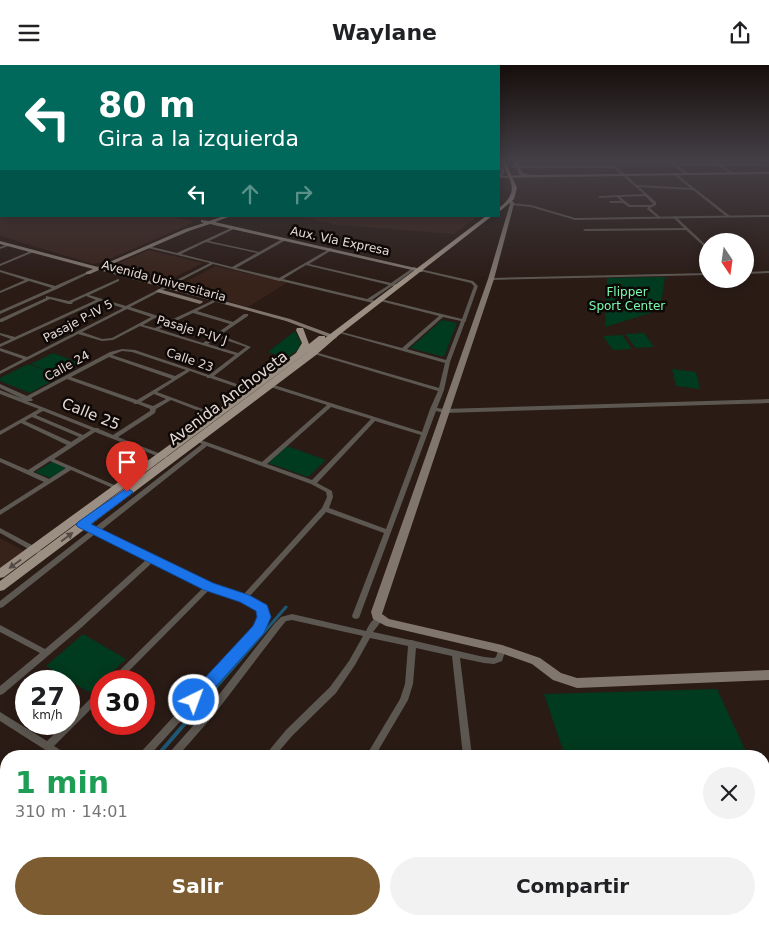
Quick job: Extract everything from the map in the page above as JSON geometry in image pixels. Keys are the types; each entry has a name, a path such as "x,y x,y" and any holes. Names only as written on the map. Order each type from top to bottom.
{"main road":[{"path":"500,209 512,203"},
{"path":"512,203 490,279 376,612 380,619 502,649 536,661 557,677 577,683 769,675"},
{"path":"92,271 218,217"},
{"path":"92,271 205,222 225,217"},
{"name":"Avenida Anchoveta","path":"0,574 82,525 214,415 299,354 331,336 379,302 396,285 489,217"},
{"name":"Aux. Vía Expresa","path":"205,222 418,269"},
{"name":"Avenida Universitaria","path":"0,242 34,251 118,280 300,330 331,336"},
{"name":"Avenida Universitaria","path":"0,248 216,300 288,320 331,336"},
{"path":"299,354 306,343 300,330"},
{"name":"Avenida Anchoveta","path":"0,587 39,552 117,488 165,457 196,440 313,353 331,336"}],"street":[{"path":"653,201 648,209 659,218"},
{"path":"709,201 728,216"},
{"path":"610,202 624,202 631,206 651,206"},
{"path":"512,203 570,218 769,215"},
{"path":"675,217 699,240"},
{"path":"178,254 233,228"},
{"path":"585,231 687,229"},
{"path":"233,268 285,239"},
{"path":"206,241 260,253"},
{"path":"0,248 9,245"},
{"path":"149,247 368,301 464,321"},
{"path":"279,280 331,249"},
{"path":"0,265 34,251"},
{"name":"Pasaje P-IV 5","path":"0,373 213,263"},
{"path":"305,265 396,285"},
{"name":"Aux. Vía Expresa","path":"418,269 472,282"},
{"path":"0,271 56,288"},
{"path":"0,313 92,271"},
{"path":"754,273 769,272"},
{"path":"490,279 699,274"},
{"path":"0,292 28,280"},
{"path":"68,303 118,280"},
{"path":"356,616 464,321 476,286 472,282"},
{"path":"368,301 396,285"},
{"path":"85,295 170,321"},
{"path":"40,296 82,307"},
{"path":"0,321 49,298"},
{"path":"0,347 98,300"},
{"path":"156,329 216,300"},
{"path":"192,311 232,323"},
{"path":"205,344 218,336 232,323 246,315"},
{"path":"403,350 441,316"},
{"path":"79,333 102,340 118,337 154,317"},
{"name":"Pasaje P-IV J","path":"140,325 238,355"},
{"path":"0,335 15,339"},
{"path":"209,377 247,349 248,346 218,336"},
{"path":"331,336 403,350 448,362"},
{"path":"0,347 27,359"},
{"name":"Calle 24","path":"30,401 67,377 108,355 122,350"},
{"name":"Calle 23","path":"122,350 133,351 251,390"},
{"path":"313,353 440,390"},
{"path":"108,355 176,378"},
{"path":"136,403 189,369"},
{"path":"67,377 153,408"},
{"path":"270,385 423,434"},
{"path":"0,386 30,401"},
{"path":"153,392 214,415"},
{"path":"0,393 22,401 30,401"},
{"path":"114,437 153,412 153,408 171,398"},
{"name":"Calle 25","path":"30,401 43,409 165,457"},
{"path":"433,409 444,411 769,401"},
{"path":"263,464 330,405"},
{"path":"0,433 43,409"},
{"path":"32,415 83,437"},
{"path":"313,483 374,419"},
{"path":"20,421 72,445"},
{"path":"29,472 96,429"},
{"path":"196,440 313,483 329,491 330,497 324,509 244,598"},
{"path":"0,605 206,444"},
{"path":"0,459 50,481"},
{"path":"50,459 117,488"},
{"path":"0,513 71,468"},
{"path":"324,509 388,532"},
{"path":"82,525 209,586 244,598 262,608 264,617 259,629 148,750"},
{"path":"0,530 39,552"},
{"path":"0,691 152,559"},
{"path":"125,670 209,586"},
{"path":"177,750 210,713 284,619 300,617 367,635 494,661 499,659 502,649"},
{"path":"275,750 289,733 333,689 352,663 367,635 380,619"},
{"path":"0,628 46,653"},
{"path":"374,750 404,700 410,684 412,643"},
{"path":"456,654 467,750"},
{"path":"48,746 90,705"},
{"path":"0,716 54,750"}],"shaded area":[{"path":"0,217 174,217 192,221 192,223 103,262 93,264 0,236"},
{"path":"300,217 477,217 454,234 339,225"},
{"path":"148,250 203,263 161,284 108,268"},
{"path":"216,266 287,283 248,307 177,286"},
{"path":"0,538 24,551 0,569"}],"green space":[{"name":"Flipper Sport Center","path":"665,277 660,310 605,327 607,278"},
{"path":"442,320 457,323 444,357 410,348"},
{"path":"295,331 301,343 298,350 286,358 268,352"},
{"path":"644,333 654,347 636,348 625,334"},
{"path":"622,335 632,349 613,350 603,336"},
{"path":"53,353 80,363 58,375 31,364"},
{"path":"28,364 61,376 30,393 0,381 0,378"},
{"path":"672,369 696,372 700,389 676,386"},
{"path":"287,446 326,460 308,477 268,463"},
{"path":"52,462 67,468 50,478 35,472"},
{"path":"83,634 126,659 114,670 90,670 90,693 80,687 80,670 53,670 46,666"},
{"path":"717,689 745,750 563,750 544,694"}],"waterway":[{"path":"193,714 286,607"},
{"path":"162,750 194,713"}],"route":[{"path":"127,492 82,525 209,586 244,598 262,608 264,617 259,629 194,700"}]}
